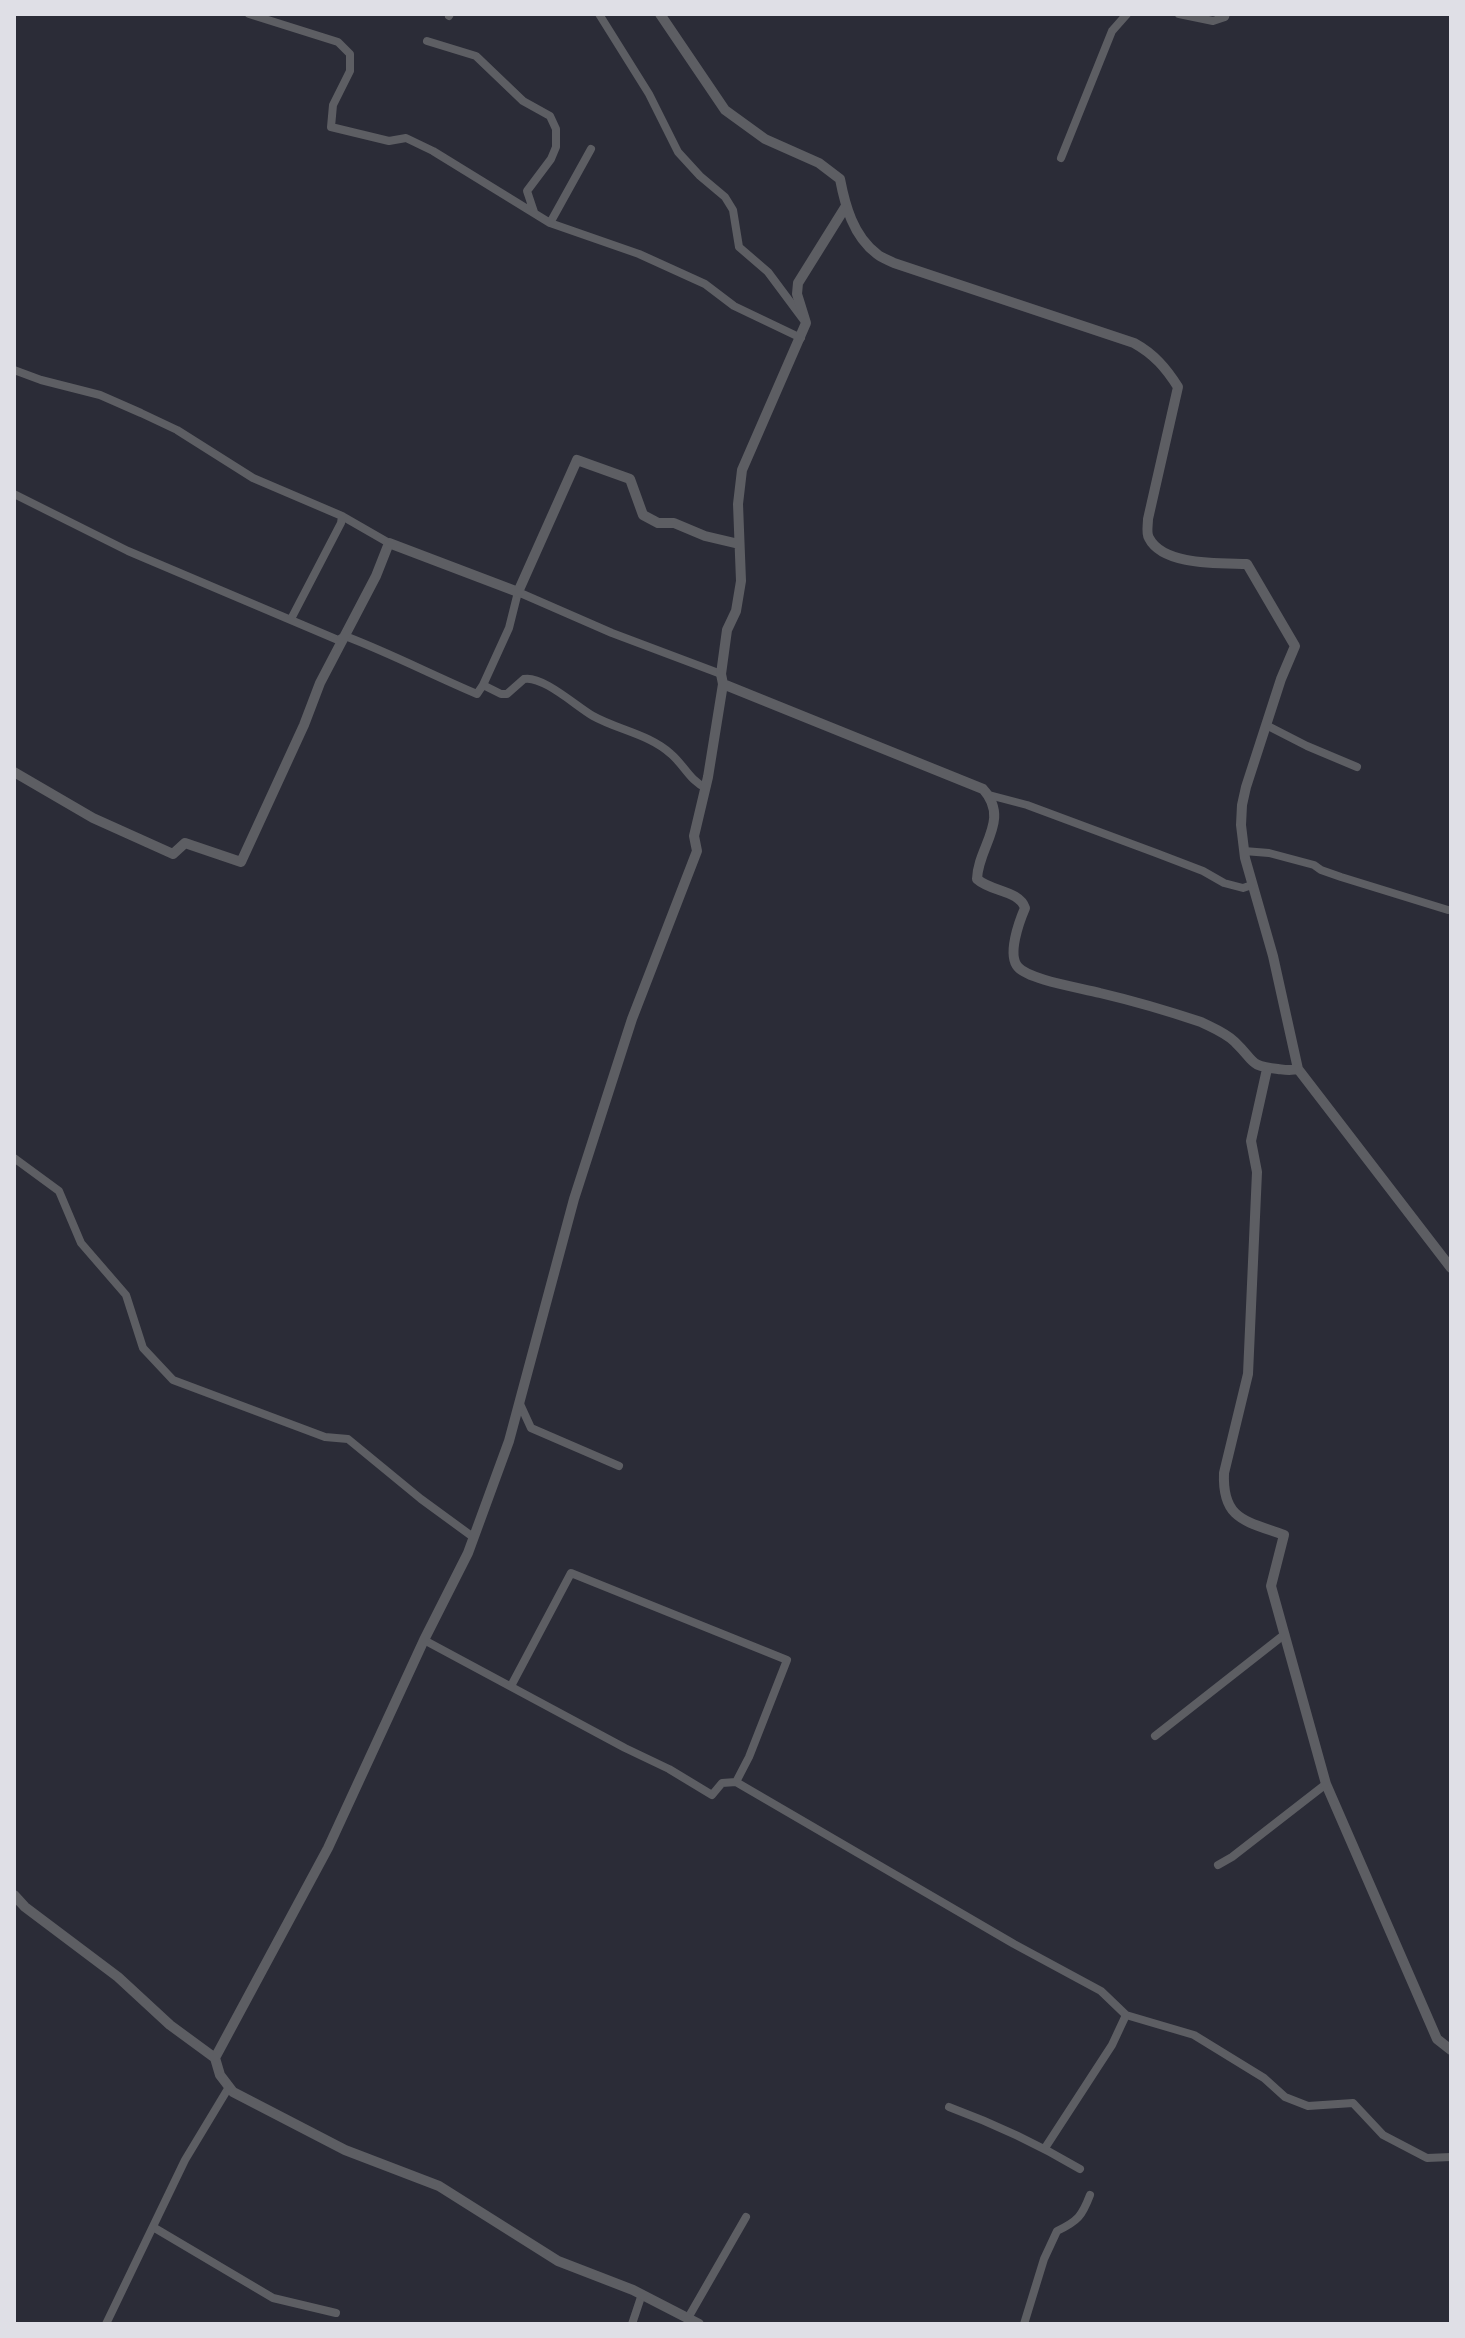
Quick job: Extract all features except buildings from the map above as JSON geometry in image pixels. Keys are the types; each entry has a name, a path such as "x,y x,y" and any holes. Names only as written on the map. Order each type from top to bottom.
{"street":[{"path":"249,14 338,42 350,54 350,71 333,105 331,127 389,141 406,138 433,151 550,223 639,254 705,284 734,306 801,338"},
{"path":"599,14 649,94 678,152 725,197 733,210 739,247 768,272 806,323"},
{"path":"660,14 725,110 765,139 819,163 840,179 846,206 857,232 877,255 1134,343 1149,351 1166,368 1178,387 1148,519 1147,536 1168,555 1196,561 1247,564 1295,646 1266,725 1242,805 1241,825 1244,851 1273,956 1298,1069 1451,1268"},
{"path":"1061,158 1112,31 1127,14"},
{"path":"1179,14 1213,21 1226,14"},
{"path":"427,41 476,56 523,101 550,116 556,129 556,147 551,159 527,191 534,213"},
{"path":"550,223 591,149"},
{"path":"215,2058 328,1848 473,1537 509,1441 574,1199 632,1019 697,851 694,836 706,788 727,630 736,611 741,581 738,504 742,470 806,323 797,294 798,283 846,206"},
{"path":"14,370 100,395 177,430 253,478 342,516 389,543 518,592 983,789 989,795 996,817 977,879 985,886 1024,903 1012,953 1017,967 1032,976 1173,1013 1209,1026 1234,1041 1256,1065 1267,1069 1298,1069"},
{"path":"345,636 477,694 509,628 518,592 577,460 630,479 643,515 658,523 674,523 705,536 739,544"},
{"path":"14,494 128,551 338,640 345,636"},
{"path":"291,619 342,516"},
{"path":"14,772 93,818 173,854 185,843 241,862 320,683 376,576 389,543"},
{"path":"483,685 507,694 524,679 536,679 596,718 654,742 671,754 691,778 706,788"},
{"path":"1266,725 1357,767"},
{"path":"989,795 1027,805 1156,853 1203,871 1224,883 1236,887 1252,885"},
{"path":"1244,851 1269,853 1314,865 1341,877 1448,910"},
{"path":"1267,1069 1251,1141 1257,1172 1248,1374 1224,1473 1223,1489 1228,1507 1238,1517 1284,1535 1271,1586 1326,1784 1437,2039 1451,2050"},
{"path":"14,1158 59,1191 81,1243 126,1295 143,1348 173,1380 325,1437 348,1439 473,1537"},
{"path":"520,1404 531,1428 619,1466"},
{"path":"511,1686 571,1573 787,1660 736,1782"},
{"path":"1155,1736 1285,1634"},
{"path":"424,1640 669,1769 712,1795 722,1783 736,1782 1014,1944 1101,1991 1126,2015 1194,2035 1264,2078 1285,2097 1308,2106 1353,2103 1383,2135 1427,2158 1451,2157"},
{"path":"1218,1865 1326,1784"},
{"path":"14,1895 25,1907 118,1977 170,2025 215,2058 220,2075 233,2092 345,2150 439,2186 558,2261 642,2294 699,2324"},
{"path":"1045,2148 1112,2045 1126,2015"},
{"path":"106,2324 185,2160 229,2087"},
{"path":"949,2107 1045,2148 1080,2169"},
{"path":"1024,2324 1044,2259 1057,2231 1075,2223 1090,2195"},
{"path":"688,2318 746,2217"},
{"path":"153,2227 273,2298 336,2313"},
{"path":"632,2324 642,2294"}]}
